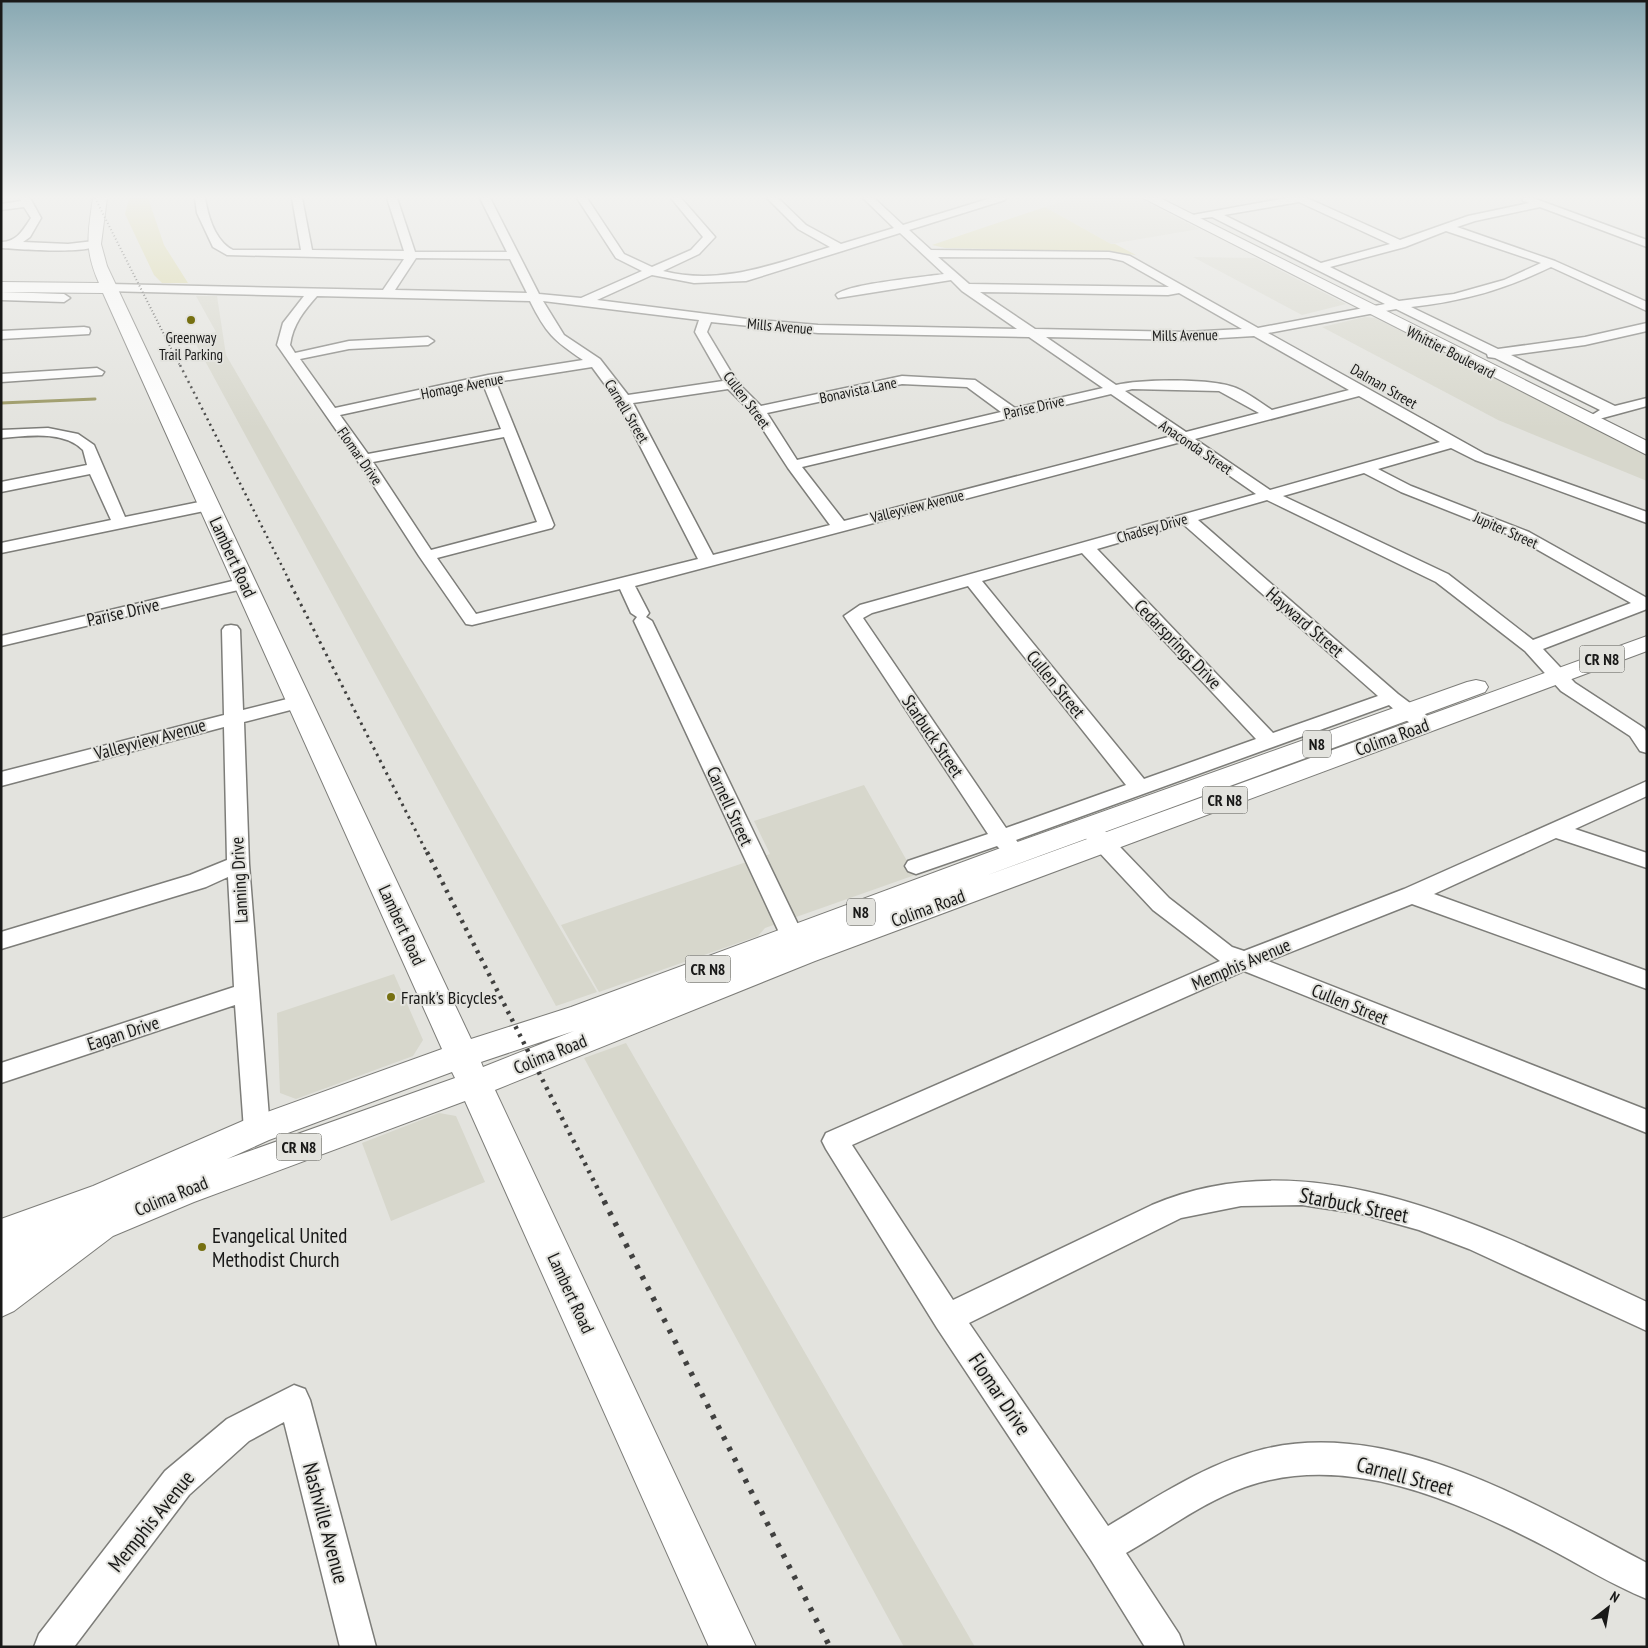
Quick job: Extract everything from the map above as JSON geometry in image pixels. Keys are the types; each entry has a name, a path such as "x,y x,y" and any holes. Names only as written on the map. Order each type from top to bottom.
{"main road":[{"name":"Lambert Road","path":"103,275 733,1647"},
{"name":"Whittier Boulevard","path":"1319,275 1647,438"},
{"name":"Mills Avenue","path":"1,287 109,288"},
{"name":"Whittier Boulevard","path":"1598,415 1647,449"},
{"name":"Colima Road","path":"1096,836 1226,778 1544,662 1646,611"},
{"name":"Colima Road","path":"1544,662 1647,642"},
{"name":"Colima Road","path":"103,1211 181,1191 468,1070 798,945 1016,853 1096,836 1409,711"},
{"name":"Colima Road","path":"103,1211 258,1130 468,1070"},
{"path":"1,1235 103,1211"},
{"name":"CR N8","path":"1,1268 34,1243 103,1211"},
{"name":"CR N8","path":"1,1299 103,1211"}],"street":[{"path":"387,293 400,275"},
{"name":"Carnell Street","path":"525,275 546,320 559,338 595,362 624,400 708,561"},
{"path":"584,301 645,275"},
{"path":"665,275 687,280 715,281 753,275"},
{"name":"Dalman Street","path":"1155,275 1480,457 1647,518"},
{"name":"Whittier Boulevard","path":"1332,275 1383,307 1493,354 1598,415"},
{"name":"Mills Avenue","path":"109,288 536,297 584,301 706,319 818,329 1186,336 1256,332 1383,307 1455,298 1489,289 1528,275"},
{"path":"1576,275 1647,308"},
{"path":"842,295 855,291 955,276"},
{"name":"Anaconda Street","path":"955,276 966,288 1002,315 1033,334 1111,390 1268,496 1310,513 1442,578 1544,662"},
{"path":"966,288 1168,291 1180,289"},
{"name":"Flomar Drive","path":"314,292 292,316 284,333 283,345 364,459 427,556 472,620"},
{"path":"1,296 64,298"},
{"name":"Cullen Street","path":"706,319 701,332 731,384 758,411 793,465 839,526"},
{"path":"1493,354 1585,341 1647,327"},
{"path":"1,335 84,331"},
{"path":"293,357 349,345 428,341"},
{"name":"Homage Avenue","path":"330,413 488,380 595,362"},
{"path":"1,378 97,372"},
{"path":"427,556 546,525 488,380"},
{"name":"Bonavista Lane","path":"758,411 902,380 970,383 1011,412"},
{"path":"624,400 731,384"},
{"name":"Parise Drive","path":"793,465 1011,412 1132,385 1220,386 1232,391 1271,415"},
{"name":"Valleyview Avenue","path":"472,620 625,583 1361,391"},
{"path":"1598,415 1647,402"},
{"path":"1,434 33,431 76,438 89,448 95,468 120,523"},
{"path":"364,459 509,432"},
{"name":"Chadsey Drive","path":"853,616 866,609 1452,443"},
{"name":"Jupiter Street","path":"1364,467 1406,489 1523,535 1646,611"},
{"path":"1,487 95,468"},
{"path":"1,548 209,505"},
{"name":"Hayward Street","path":"1186,518 1409,711"},
{"name":"Cedarsprings Drive","path":"1086,547 1269,741"},
{"name":"Cullen Street","path":"972,580 1140,788"},
{"name":"Parise Drive","path":"1,640 244,583"},
{"name":"Carnell Street","path":"625,583 798,945"},
{"name":"Starbuck Street","path":"853,616 1016,853"},
{"name":"Lanning Drive","path":"231,630 238,864 246,992 258,1130"},
{"path":"1544,662 1637,732 1647,747"},
{"name":"Valleyview Avenue","path":"1,779 234,717 299,702"},
{"path":"916,866 1016,853 1140,788 1269,741 1409,711"},
{"name":"Memphis Avenue","path":"835,1141 1243,961 1412,895 1647,788"},
{"path":"1554,830 1647,861"},
{"name":"Cullen Street","path":"1096,836 1161,904 1224,953 1647,1122"},
{"path":"1,941 198,881 238,864"},
{"path":"1412,895 1647,980"},
{"name":"Eagan Drive","path":"1,1073 246,992"},
{"name":"Flomar Drive","path":"835,1141 948,1318 1103,1548 1166,1647"},
{"name":"Starbuck Street","path":"948,1318 1178,1207 1226,1195 1272,1191 1318,1194 1375,1204 1439,1223 1647,1317"},
{"name":"Memphis Avenue","path":"52,1647 177,1483 238,1430 294,1400"},
{"name":"Nashville Avenue","path":"294,1400 358,1647"},
{"name":"Carnell Street","path":"1103,1548 1216,1484 1264,1465 1309,1459 1361,1461 1420,1476 1486,1500 1647,1582"}],"shaded area":[{"path":"154,275 183,275 188,283 162,283"},
{"path":"1227,275 1289,275 1346,304 1302,315"},
{"path":"196,296 217,296 226,355 597,992 556,1006 192,337 216,332"},
{"path":"1365,317 1375,318 1647,455 1647,481 1498,420 1322,327"},
{"path":"864,785 915,875 765,928 758,936 599,992 561,925 770,854 754,821"},
{"path":"394,974 423,1040 413,1056 296,1099 280,1093 277,1013"},
{"path":"626,1043 975,1647 904,1647 584,1058"},
{"path":"439,1113 456,1116 485,1182 391,1221 362,1143"}],"waterway":[{"path":"1,403 95,399"}],"railway":[{"path":"134,275 180,366"},
{"path":"180,365 289,580"},
{"path":"288,579 427,853"},
{"path":"427,852 605,1203"},
{"path":"604,1201 830,1647"}],"place":[{"name":"Greenway Trail Parking","path":"191,320"},
{"name":"Frank's Bicycles","path":"391,997"},
{"name":"Evangelical United Methodist Church","path":"202,1247"}]}
